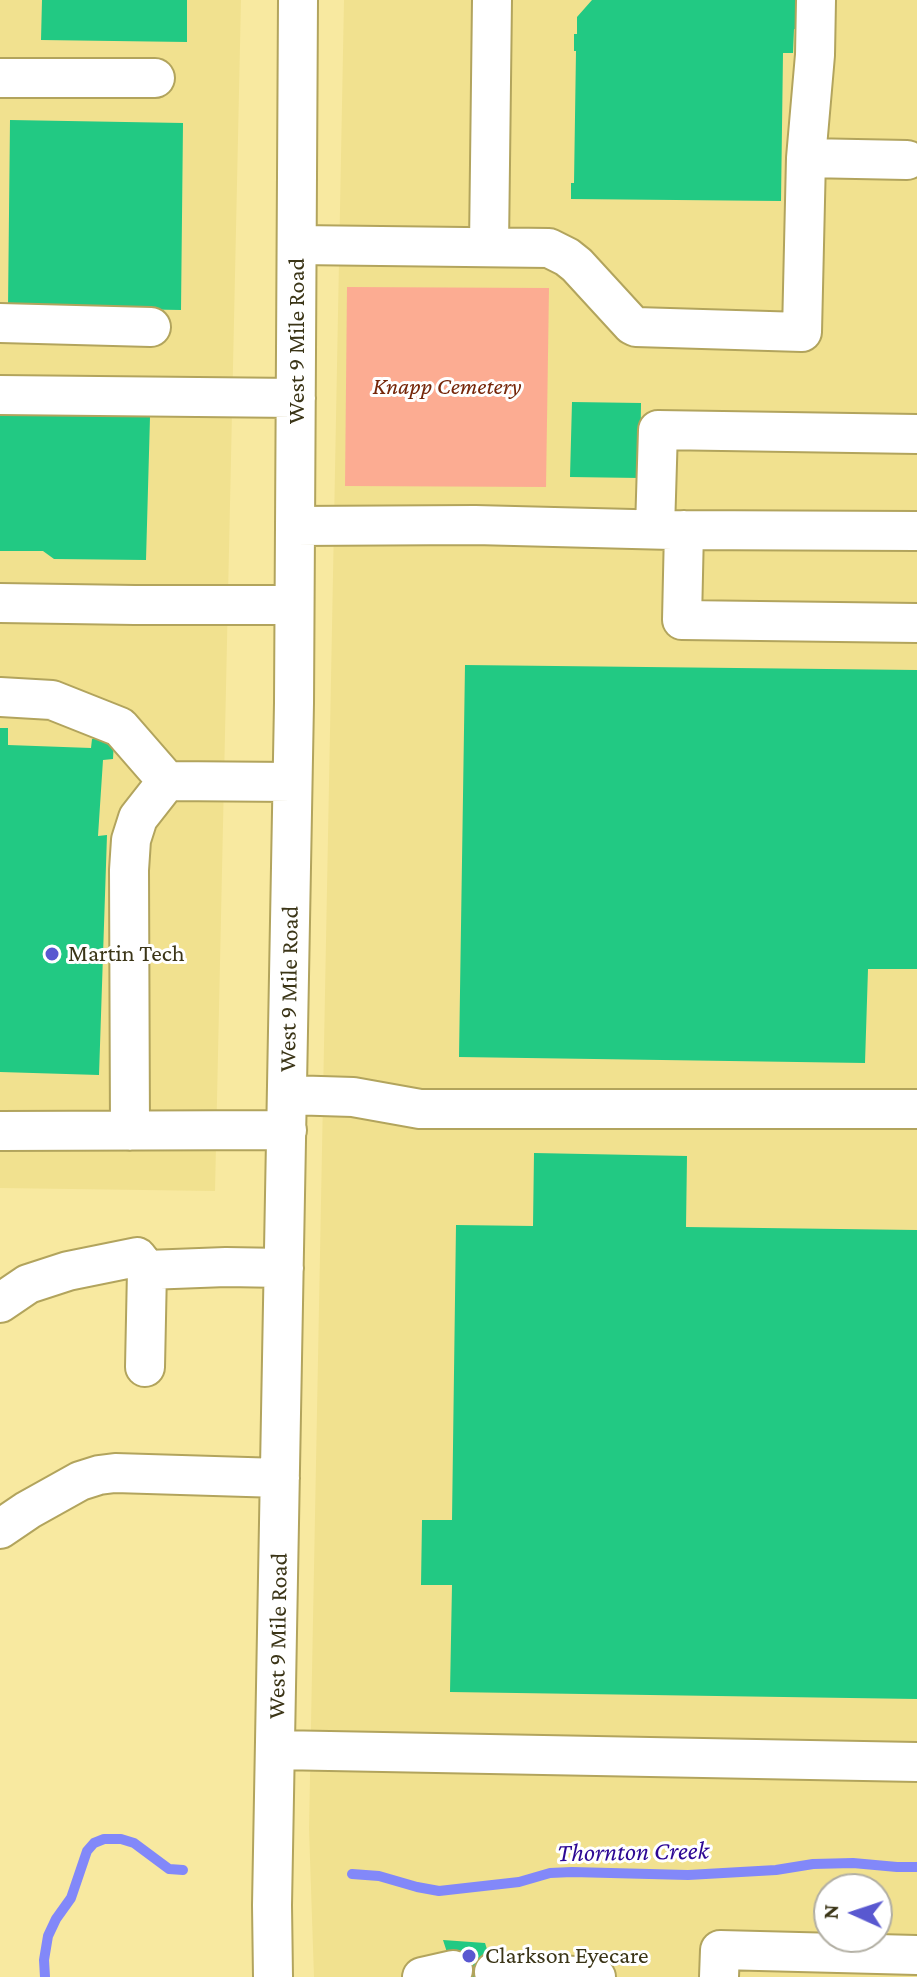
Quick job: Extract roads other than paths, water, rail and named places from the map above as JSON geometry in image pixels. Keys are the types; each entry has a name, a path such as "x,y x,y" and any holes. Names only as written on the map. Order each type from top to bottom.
{"street":[{"name":"West 9 Mile Road","path":"273,1977 292,782 298,0"},
{"path":"489,246 492,0"},
{"path":"297,245 540,247 559,252 577,265 636,327 802,332 806,158 815,55 816,0"},
{"path":"0,78 155,78"},
{"path":"806,158 907,160"},
{"path":"0,323 151,327"},
{"path":"0,395 296,398"},
{"path":"917,434 658,430 682,620 917,623"},
{"path":"295,526 475,525 917,531"},
{"path":"0,603 294,605"},
{"path":"0,697 52,700 120,727 167,781 292,782"},
{"path":"130,1131 131,840 138,818 167,781"},
{"path":"0,1131 130,1131 287,1113 353,1097 420,1109 917,1109"},
{"path":"0,1303 28,1284 68,1271 137,1257 147,1270 145,1367"},
{"path":"147,1270 284,1268"},
{"path":"0,1529 80,1481 99,1475 280,1478"},
{"path":"276,1750 917,1762"},
{"path":"719,1977 720,1950 917,1955"},
{"path":"494,1972 596,1977"}],"waterway":[{"name":"Thornton Creek","path":"45,1977 48,1936 71,1898 87,1851 94,1843 104,1839 121,1839 134,1843 169,1869 183,1870"},
{"name":"Thornton Creek","path":"352,1874 379,1876 439,1891 519,1882 550,1873 688,1875 853,1863 917,1867"}],"place":[{"name":"Martin Tech","path":"52,954"},
{"name":"Clarkson Eyecare","path":"469,1956"}],"park label":[{"name":"Knapp Cemetery","path":"447,387"}]}
